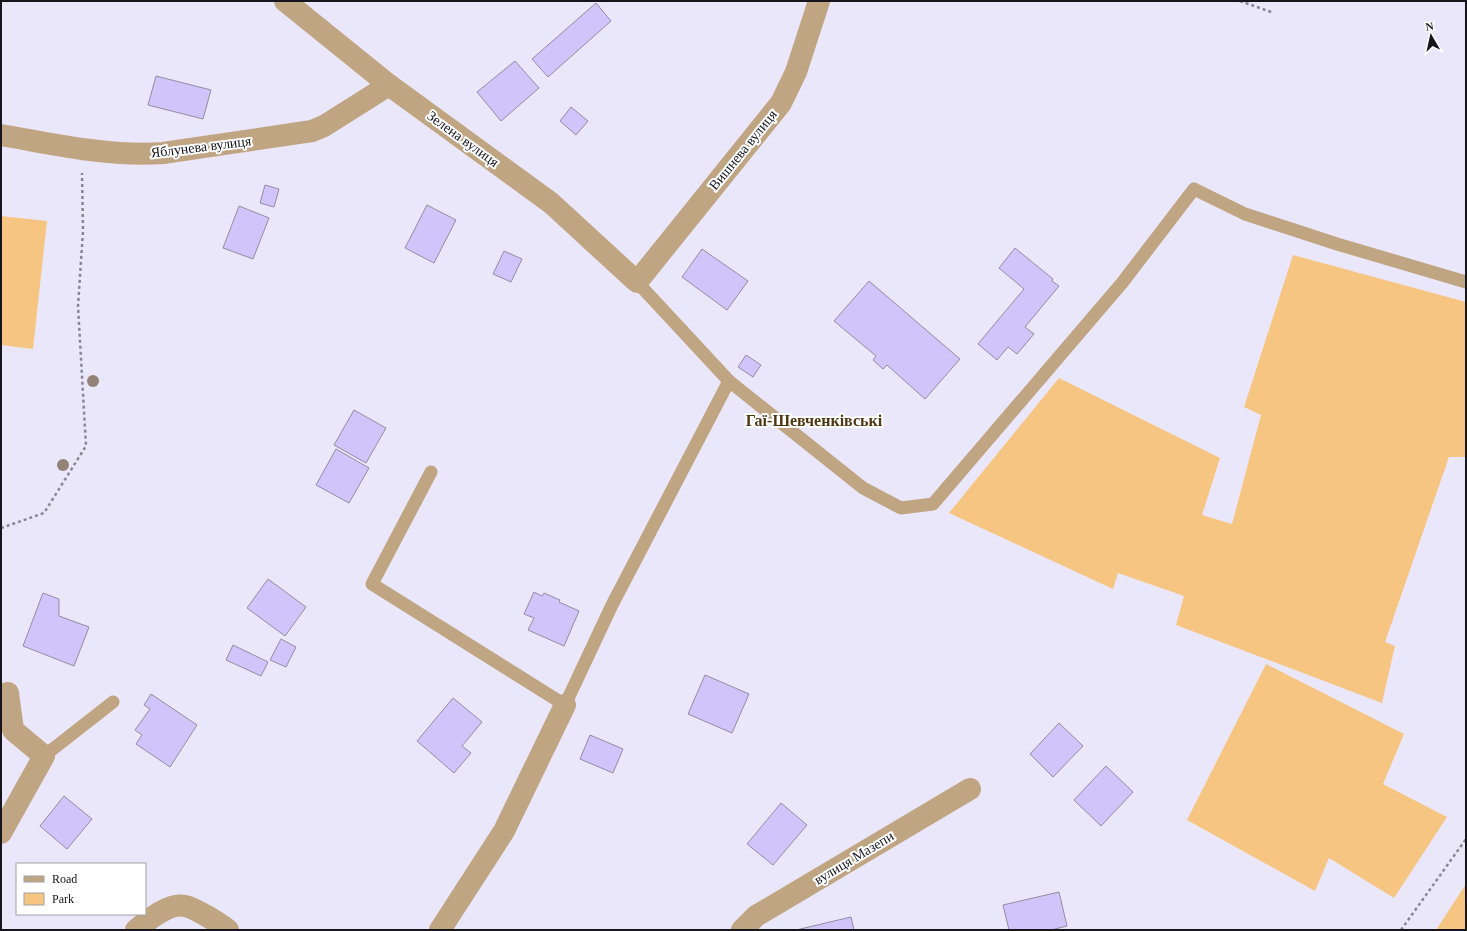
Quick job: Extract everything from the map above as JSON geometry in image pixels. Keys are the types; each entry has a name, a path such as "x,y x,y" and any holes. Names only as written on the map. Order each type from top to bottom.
{"street":[{"name":"Зелена вулиця","path":"285,1 389,85 552,203 637,282"},
{"name":"Вишнева вулиця","path":"637,282 781,104 796,72 819,1"},
{"name":"Яблунева вулиця","path":"1,135 81,148 143,153 164,153 303,134 324,126 389,85"},
{"path":"1,833 44,756 13,730 8,693"},
{"path":"440,930 504,831 565,705"},
{"name":"вулиця Мазепи","path":"742,930 756,916 970,789"},
{"path":"136,930 150,918 168,908 184,906 218,922 228,930"}],"lane":[{"path":"637,282 729,381 863,488 901,508 933,504 1122,283 1194,189 1245,214 1337,244 1466,282"},
{"path":"431,472 372,584 565,705 612,605 729,381"},
{"path":"44,756 113,702"}],"path":[{"path":"1240,1 1274,13"},
{"path":"1,528 44,513 86,446 78,306 83,231 81,148"},
{"path":"1401,930 1466,839"}],"green space":[{"path":"1,216 47,221 33,349 1,345"},
{"path":"1293,255 1466,302 1466,457 1449,457 1385,642 1395,646 1382,703 1176,625 1184,596 1118,573 1113,589 949,513 1059,378 1220,458 1202,515 1232,524 1261,415 1244,407"},
{"path":"1266,664 1404,734 1383,784 1447,817 1394,898 1329,858 1315,891 1187,820"},
{"path":"1466,884 1466,930 1436,930"}],"building":[{"path":"596,3 611,21 548,77 532,59"},
{"path":"515,61 539,88 501,121 477,92"},
{"path":"156,76 211,90 203,119 148,105"},
{"path":"571,107 588,121 576,135 560,121"},
{"path":"265,185 279,189 274,207 260,203"},
{"path":"427,205 456,220 434,263 405,248"},
{"path":"239,206 269,218 253,259 223,248"},
{"path":"1015,248 1053,279 1052,281 1059,286 1025,327 1034,334 1017,354 1008,347 997,360 978,344 1024,289 999,268"},
{"path":"702,249 748,281 727,310 682,277"},
{"path":"504,251 522,259 511,282 493,274"},
{"path":"869,281 960,359 925,399 887,365 883,369 873,360 876,356 834,321"},
{"path":"746,355 761,365 753,377 738,367"},
{"path":"354,410 386,428 366,463 334,445"},
{"path":"336,449 369,468 349,503 316,485"},
{"path":"268,579 306,607 285,636 247,608"},
{"path":"534,592 542,596 544,593 579,611 564,646 528,630 534,618 524,614"},
{"path":"43,593 59,599 59,616 89,627 74,666 23,646"},
{"path":"281,639 296,647 286,667 270,660"},
{"path":"233,645 268,662 261,676 226,660"},
{"path":"705,675 749,694 732,733 688,714"},
{"path":"151,694 197,725 170,767 136,744 142,735 135,730 150,709 144,705"},
{"path":"453,698 482,722 462,746 471,753 454,773 417,741"},
{"path":"1059,723 1083,746 1053,777 1030,754"},
{"path":"590,735 623,749 613,773 580,759"},
{"path":"1106,766 1133,792 1101,826 1074,800"},
{"path":"64,796 92,819 67,849 40,826"},
{"path":"781,803 807,825 773,865 747,844"},
{"path":"1059,892 1067,926 1051,930 1009,930 1003,905"},
{"path":"851,917 854,930 796,930"}],"district":[{"name":"Гаї-Шевченківські","path":"814,420"}]}
